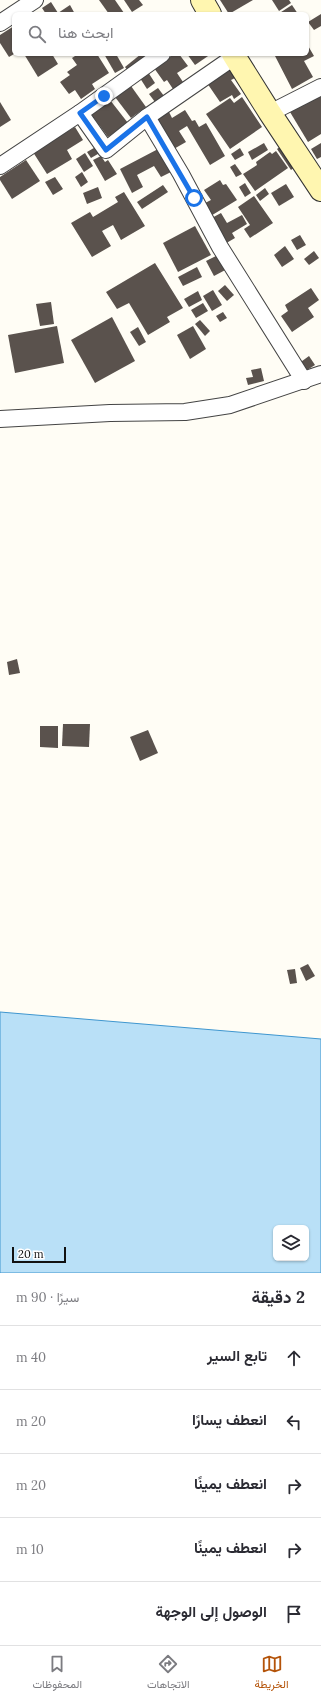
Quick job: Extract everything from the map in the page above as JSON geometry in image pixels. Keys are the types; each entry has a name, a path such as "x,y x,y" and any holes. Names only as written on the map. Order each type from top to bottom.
{"street":[{"path":"17,12 35,0"},
{"path":"202,0 209,12"},
{"path":"0,23 12,15"},
{"path":"0,166 80,113 159,56"},
{"path":"80,113 106,150 147,117 233,56"},
{"path":"235,56 321,190"},
{"path":"270,113 321,87"},
{"path":"147,117 181,174 220,247 304,381"},
{"path":"0,419 110,413 186,412 230,405 321,374"}],"water":[{"path":"0,1012 321,1039 321,1273 0,1273"}],"building":[{"path":"99,0 115,0 123,12 108,12"},
{"path":"124,0 139,0 143,5 132,12"},
{"path":"220,0 253,0 232,12 228,12"},
{"path":"272,0 289,0 291,3 279,11"},
{"path":"51,2 57,12 45,12 42,8"},
{"path":"70,5 74,12 60,12"},
{"path":"292,5 297,12 281,12"},
{"path":"321,14 321,26 314,30 309,21"},
{"path":"12,27 12,55 9,57 0,43 0,35"},
{"path":"309,47 314,56 304,61 313,77 292,89 275,56 309,56"},
{"path":"25,56 53,56 58,64 38,77"},
{"path":"75,56 98,56 109,73 92,84 95,89 81,99 75,90 69,94 60,82 70,75 67,72 77,65 72,58"},
{"path":"105,56 117,56 124,68 115,73"},
{"path":"139,56 147,56 150,60 131,75 125,67"},
{"path":"171,56 180,56 188,66 177,73 185,85 175,92 167,80 164,82 154,68"},
{"path":"188,56 208,56 195,65"},
{"path":"229,68 235,78 231,80 241,94 234,99 232,95 220,102 207,83"},
{"path":"146,69 155,83 147,89 138,75"},
{"path":"131,86 146,107 131,118 115,97"},
{"path":"158,88 164,96 155,102 149,94"},
{"path":"319,94 321,97 321,134 308,142 290,112"},
{"path":"242,97 262,127 230,149 206,114 230,98 234,103"},
{"path":"110,100 128,123 108,137 91,114"},
{"path":"0,102 11,120 0,127"},
{"path":"168,110 172,118 185,110 192,121 195,120 199,127 206,123 225,156 210,165 187,126 179,131 186,142 172,150 154,118"},
{"path":"75,127 83,140 67,150 72,159 47,174 31,149 51,141"},
{"path":"264,143 268,150 252,160 248,152"},
{"path":"321,143 321,157 317,159 311,149"},
{"path":"99,145 103,151 91,158 87,152"},
{"path":"281,146 296,166 291,170 277,149"},
{"path":"160,148 173,171 161,177 154,166 137,175 143,187 132,193 120,169"},
{"path":"240,148 244,155 235,160 231,154"},
{"path":"276,151 288,168 255,191 243,174 257,165 256,162 270,152 272,154"},
{"path":"85,153 93,166 84,172 76,159"},
{"path":"101,156 105,162 108,160 117,174 105,181 93,160"},
{"path":"26,160 40,181 12,199 0,180 0,177"},
{"path":"235,164 242,174 236,177 230,167"},
{"path":"82,172 88,182 81,187 75,177"},
{"path":"55,177 63,189 53,195 45,182"},
{"path":"220,180 223,185 226,184 237,200 209,217 205,203 211,200 204,190"},
{"path":"245,183 251,193 245,197 239,187"},
{"path":"286,184 294,197 279,206 271,193"},
{"path":"163,185 168,192 142,209 137,202"},
{"path":"98,187 102,198 87,204 83,193"},
{"path":"265,188 269,194 260,201 256,195"},
{"path":"124,192 145,226 121,240 113,225 102,231 111,246 92,257 71,223 90,212 93,217 118,202 115,197"},
{"path":"254,196 273,223 250,238 244,229 250,225 238,207"},
{"path":"221,213 227,223 242,215 247,224 232,233 235,238 223,245 208,220"},
{"path":"195,226 211,255 178,272 163,243"},
{"path":"300,235 306,245 297,250 291,240"},
{"path":"285,246 294,259 282,267 274,255"},
{"path":"314,251 319,258 309,265 304,259"},
{"path":"222,253 229,268 214,276 206,261"},
{"path":"155,263 183,308 167,317 170,322 148,335 129,303 117,309 106,292"},
{"path":"197,267 202,277 183,286 178,277"},
{"path":"225,285 234,295 227,301 218,291"},
{"path":"311,288 319,300 308,308 314,317 292,332 281,316 288,311 285,305"},
{"path":"213,290 222,305 212,311 203,296"},
{"path":"198,291 202,300 189,307 184,299"},
{"path":"51,302 54,324 40,326 36,304"},
{"path":"203,303 208,311 196,318 191,310"},
{"path":"223,312 227,318 220,322 216,316"},
{"path":"112,317 135,361 95,383 71,340"},
{"path":"200,320 210,331 205,336 195,324"},
{"path":"57,326 64,363 15,373 8,335"},
{"path":"193,326 206,349 190,359 177,335"},
{"path":"138,327 146,342 139,346 130,332"},
{"path":"309,356 315,365 304,372 298,364"},
{"path":"261,368 264,381 248,385 246,378 253,377 251,370"},
{"path":"17,659 20,673 9,675 7,662"},
{"path":"63,724 90,724 89,747 62,746"},
{"path":"40,726 58,726 58,748 40,747"},
{"path":"148,730 158,753 140,761 130,737"},
{"path":"308,964 315,976 306,981 300,968"},
{"path":"295,969 297,983 290,984 287,970"}],"route":[{"path":"104,96 80,113 106,150 147,117 194,198"}]}
